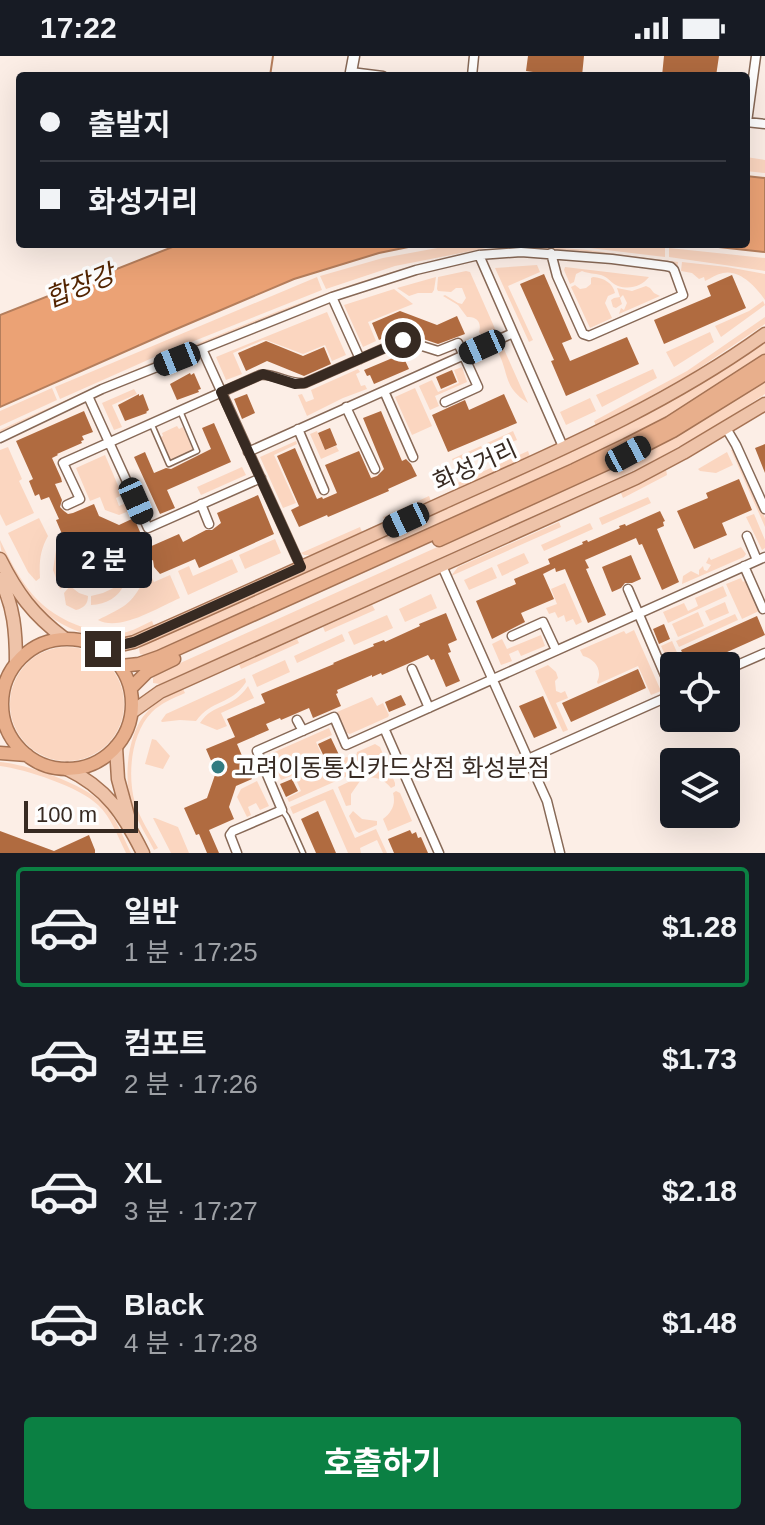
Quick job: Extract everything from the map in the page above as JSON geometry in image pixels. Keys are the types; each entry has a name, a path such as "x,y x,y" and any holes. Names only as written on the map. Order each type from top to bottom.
{"highway":[{"name":"화성거리","path":"121,666 159,657 574,470 669,423 765,361"},
{"path":"131,688 147,672 628,454 673,431 765,374"},
{"path":"64,638 80,639 103,649 121,666 131,688 132,712 125,734 116,747 98,762 67,769 46,766 27,755 9,733 1,706 7,678 16,663 37,645 64,638"},
{"path":"0,753 27,755"}],"main road":[{"name":"화성거리","path":"103,649 134,642 564,449 660,400 765,334"},
{"path":"132,712 160,692 636,478 765,404"},
{"path":"0,559 32,611 64,638"},
{"path":"0,579 14,617 16,663"},
{"path":"116,747 118,779 132,830 143,853"},
{"path":"67,769 104,793 132,830"}],"street":[{"path":"351,72 354,56"},
{"path":"750,100 756,56"},
{"path":"0,438 88,396 332,297 406,272 479,255 551,253 671,267 683,295 589,336 583,334 557,276 551,253"},
{"path":"479,255 564,449"},
{"path":"332,297 360,359"},
{"path":"248,452 513,333"},
{"path":"67,505 80,499 63,463 263,374 295,384 305,383 403,340 438,351 458,343 478,387 445,402"},
{"path":"202,349 301,567"},
{"path":"384,391 413,457"},
{"path":"88,396 148,528 261,478"},
{"path":"346,407 375,469"},
{"path":"726,428 761,491 765,509"},
{"path":"298,429 324,490"},
{"path":"201,504 209,524"},
{"path":"237,853 230,835 233,831 282,810 257,751 334,717 346,745 761,558 747,536"},
{"path":"442,566 547,801 560,853"},
{"path":"744,566 763,609"},
{"path":"628,589 660,662"},
{"path":"512,636 543,622 556,650"},
{"path":"740,664 765,653"},
{"path":"412,669 429,708"},
{"path":"528,759 660,700"},
{"path":"297,720 303,731"},
{"path":"384,728 439,853"},
{"path":"548,737 552,748"}],"lane":[{"path":"152,423 169,464 197,451 180,410"},
{"path":"282,810 303,853"}],"shaded area":[{"path":"750,158 765,160 765,173 750,171"},
{"path":"437,248 487,248 395,266 326,289 320,276 383,258"},
{"path":"519,248 425,264 369,280 60,405 0,433 0,430 120,376 310,299 379,276 413,266 485,250"},
{"path":"519,248 587,250 678,262 677,272 672,264 587,252"},
{"path":"590,248 665,248 665,257"},
{"path":"669,248 765,258 765,271 669,257"},
{"path":"682,262 765,274 765,300 753,285 736,274 721,274 705,281 704,277 699,279 692,273 681,271"},
{"path":"537,265 540,272 508,286 533,340 529,342 495,268"},
{"path":"565,267 649,277 639,285 627,288 601,275 582,271 570,284"},
{"path":"470,272 496,331 483,337 478,321 467,317 458,305 443,296 462,304 466,298 462,288 451,292 437,289 438,277"},
{"path":"317,277 322,290 159,355 60,399 55,387"},
{"path":"436,277 432,293 409,296 397,288"},
{"path":"593,277 607,282 615,293 608,296 605,303 612,318 590,328 571,287 586,288"},
{"path":"646,286 660,296 619,314 627,303 623,295 620,298 622,304 613,307 611,300 620,297 617,288 632,291"},
{"path":"394,289 413,304 368,322 376,341 363,347 344,305"},
{"path":"763,301 765,305 721,337 715,326 749,311"},
{"path":"327,312 346,355 332,361 325,345 303,354 263,340 233,353 242,374 226,380 216,357"},
{"path":"765,317 765,324 689,375 596,426 594,421 687,371"},
{"path":"710,332 714,342 674,367 666,352"},
{"path":"765,341 765,355 671,416 600,452 147,656 140,654 142,645 595,441 703,383"},
{"path":"503,347 528,403 510,385 497,350"},
{"path":"462,367 467,382 435,396 439,406 430,410 419,386 432,380 438,392 459,383 454,370"},
{"path":"358,369 360,372 356,374 361,386 365,385 367,389 307,416 298,395 302,394 306,402 314,399 311,390"},
{"path":"653,369 657,378 602,407 596,395"},
{"path":"765,380 765,394 721,423 644,466 160,684 153,683 156,674 639,456 715,413"},
{"path":"52,388 57,400 0,426 0,411"},
{"path":"415,388 432,426 412,435 395,397"},
{"path":"134,389 137,394 112,405 122,427 114,430 102,403"},
{"path":"590,398 596,411 566,425 560,412"},
{"path":"177,426 179,429 183,427 194,452 171,462 160,437"},
{"path":"317,431 325,450 336,446 339,451 321,459 310,434"},
{"path":"513,431 517,440 491,451 487,443"},
{"path":"296,441 297,444 274,455 296,503 283,508 260,457"},
{"path":"481,446 485,454 456,467 452,459"},
{"path":"8,447 34,513 6,526 0,514 0,450"},
{"path":"734,449 765,518 765,527 731,450"},
{"path":"528,451 530,457 454,491 451,486"},
{"path":"727,452 733,465 716,473 698,469"},
{"path":"105,455 122,495 116,498 119,506 126,503 129,511 119,515 105,510 100,497 90,501 76,468"},
{"path":"242,467 246,475 201,495 197,487"},
{"path":"666,469 667,475 623,498 621,493"},
{"path":"429,496 431,501 385,522 383,517"},
{"path":"648,497 651,503 602,525 599,518"},
{"path":"754,514 765,540 762,550 746,517"},
{"path":"39,518 48,536 43,546 40,578 36,581 8,533"},
{"path":"559,522 561,527 451,576 458,567"},
{"path":"590,523 593,529 544,551 541,545"},
{"path":"360,527 362,532 311,555 301,553"},
{"path":"275,539 281,553 245,569 239,555"},
{"path":"0,540 23,583 54,614 94,631 113,634 127,632 152,621 154,626 113,638 76,631 62,624 37,606 17,582 4,558"},
{"path":"741,547 746,554 744,557 682,584 683,576 691,571 699,575 703,566 707,571 711,565 706,563 709,557 711,560"},
{"path":"56,550 67,583 60,589 53,570"},
{"path":"524,553 529,563 502,576 497,565"},
{"path":"232,559 238,572 188,595 178,571 189,566 193,576"},
{"path":"492,567 497,578 469,590 464,580"},
{"path":"170,575 180,598 128,621 107,623 98,620 130,601 144,579 151,576 154,582"},
{"path":"741,578 743,582 746,580 759,611 742,619 726,584"},
{"path":"125,583 111,599 91,605 91,596"},
{"path":"565,583 582,622 576,625 573,619 566,622 564,615 558,618 555,612 549,614 546,608 557,604 551,589"},
{"path":"70,586 88,596 86,603 76,610 66,605 64,593"},
{"path":"723,586 727,596 668,623 663,612 684,603 688,611 698,606 695,598"},
{"path":"431,594 437,608 405,622 399,609"},
{"path":"725,602 729,613 710,621 705,611"},
{"path":"372,605 375,610 325,632 323,627"},
{"path":"698,612 704,626 678,637 672,624"},
{"path":"735,614 738,620 679,647 676,641"},
{"path":"387,615 393,628 354,645 348,632"},
{"path":"634,630 660,691 651,695 638,666 598,684 597,666 580,650 624,631 626,634"},
{"path":"342,634 345,641 297,663 294,656"},
{"path":"541,635 545,646 521,656 518,650 509,654 512,661 501,665 492,644 502,639 507,649"},
{"path":"297,639 299,643 241,669 239,664"},
{"path":"672,641 677,652 664,652 661,646"},
{"path":"67,647 89,651 107,664 120,682 124,704 120,726 107,744 89,757 67,761 45,757 27,744 14,726 10,704 14,682 27,664 45,651"},
{"path":"285,660 290,672 257,687 252,675"},
{"path":"548,665 558,678 555,681 556,691 565,691 568,698 556,703 568,730 563,732 535,671"},
{"path":"245,678 246,682 240,690 208,709 196,721 161,721 166,714"},
{"path":"248,686 254,698 221,713 227,726 217,730 200,723 211,712 236,699"},
{"path":"183,689 185,693 152,712 135,743 131,767 133,792 142,820 158,848 154,850 139,823 129,795 131,744 147,712 159,701"},
{"path":"372,697 377,706 383,703 388,717 347,733 337,712"},
{"path":"329,728 332,735 316,742 327,767 347,757 353,764 354,773 289,802 287,798 301,791 294,775 281,780 270,754"},
{"path":"152,739 170,756 163,769 145,764"},
{"path":"375,744 380,747 395,783 391,788 380,779 365,778 356,757 357,752"},
{"path":"0,762 54,776 83,789 112,815 131,853 126,853 107,815 90,798 52,780 0,766"},
{"path":"357,778 360,781 351,794 351,805 346,806 338,787"},
{"path":"257,781 269,806 260,810 256,803 248,807 251,815 247,817 237,797 241,789"},
{"path":"333,789 355,838 376,829 387,853 383,853 377,840 360,848 361,853 348,853 325,800 293,814 290,807"},
{"path":"393,793 400,793 412,821 388,831 383,819 392,808"},
{"path":"353,811 362,819 377,821 377,825 359,833 349,816"},
{"path":"153,818 178,827 189,853 171,853"}],"water":[{"path":"750,176 765,178 765,252 728,248 750,248"},
{"name":"합장강","path":"170,248 403,248 294,279 0,407 0,315"},
{"path":"90,558 97,561 100,568 97,575 90,578 83,575 80,568 83,561"}],"building":[{"path":"528,56 584,56 582,72 526,71"},
{"path":"664,56 719,56 717,72 662,72"},
{"path":"544,274 572,339 562,343 570,361 627,337 639,364 566,396 551,361 554,360 520,284"},
{"path":"732,275 746,308 664,344 654,320 711,296 707,286"},
{"path":"400,311 437,325 457,316 465,334 438,344 400,331 379,340 372,323"},
{"path":"266,341 303,356 324,347 331,364 304,376 267,361 246,371 238,353"},
{"path":"402,354 409,369 374,384 370,375 367,376 364,370"},
{"path":"452,370 457,382 441,389 436,377"},
{"path":"194,373 201,389 177,400 170,384"},
{"path":"143,394 149,410 125,421 118,405"},
{"path":"247,394 255,413 242,419 234,399"},
{"path":"504,394 517,423 448,452 432,415 465,400 469,410"},
{"path":"84,411 93,432 82,436 82,443 52,458 62,482 55,484 62,500 60,507 68,514 94,504 99,516 119,525 134,518 147,548 179,534 183,542 212,530 221,523 217,513 258,495 274,534 199,568 195,559 160,574 153,560 126,572 116,549 91,538 68,548 49,497 41,500 39,494 35,496 29,481 33,479 16,441"},
{"path":"381,411 402,461 406,459 411,464 417,476 389,491 299,527 291,510 299,506 277,456 295,448 317,499 337,493 325,465 359,451 371,478 377,476 384,469 363,418"},
{"path":"214,423 231,462 167,490 175,508 160,514 134,457 145,452 154,473 171,469 211,449 202,428"},
{"path":"330,428 337,445 325,450 318,433"},
{"path":"765,444 765,473 755,448"},
{"path":"739,479 752,510 722,523 727,535 694,549 677,511 708,498 706,493"},
{"path":"660,511 665,521 664,526 657,529 679,582 662,590 642,544 639,545 636,538 585,560 606,615 588,623 565,569 556,572 555,568 543,574 554,599 521,613 525,622 492,639 476,601 516,584 514,579 550,564 548,559 582,542"},
{"path":"631,555 641,579 625,583 612,592 602,567"},
{"path":"446,613 457,640 448,644 451,652 448,653 460,681 446,687 434,659 431,660 428,655 337,690 341,706 313,718 309,708 266,724 269,730 237,744 252,779 236,786 229,807 234,819 209,830 219,853 207,853 184,808 207,798 216,772 206,749 235,737 227,719 265,703 261,694"},
{"path":"757,616 765,635 727,652 681,650"},
{"path":"664,624 670,639 659,644 653,629"},
{"path":"638,669 646,688 571,722 562,703"},
{"path":"401,695 406,705 389,712 385,702"},
{"path":"543,696 557,728 534,738 519,706"},
{"path":"331,738 340,757 327,763 318,744"},
{"path":"292,779 298,791 286,797 280,784"},
{"path":"318,811 336,853 316,853 301,819"},
{"path":"410,830 412,834 416,832 418,838 421,837 428,853 394,853 388,839"},
{"path":"0,831 54,851 89,835 95,853 0,853"}],"waterway":[{"path":"271,72 273,56"}],"place":[{"name":"고려이동통신카드상점 화성분점","path":"218,767"}],"route":[{"path":"103,649 134,642 301,567 221,392 263,374 295,384 305,383 403,340"}]}
